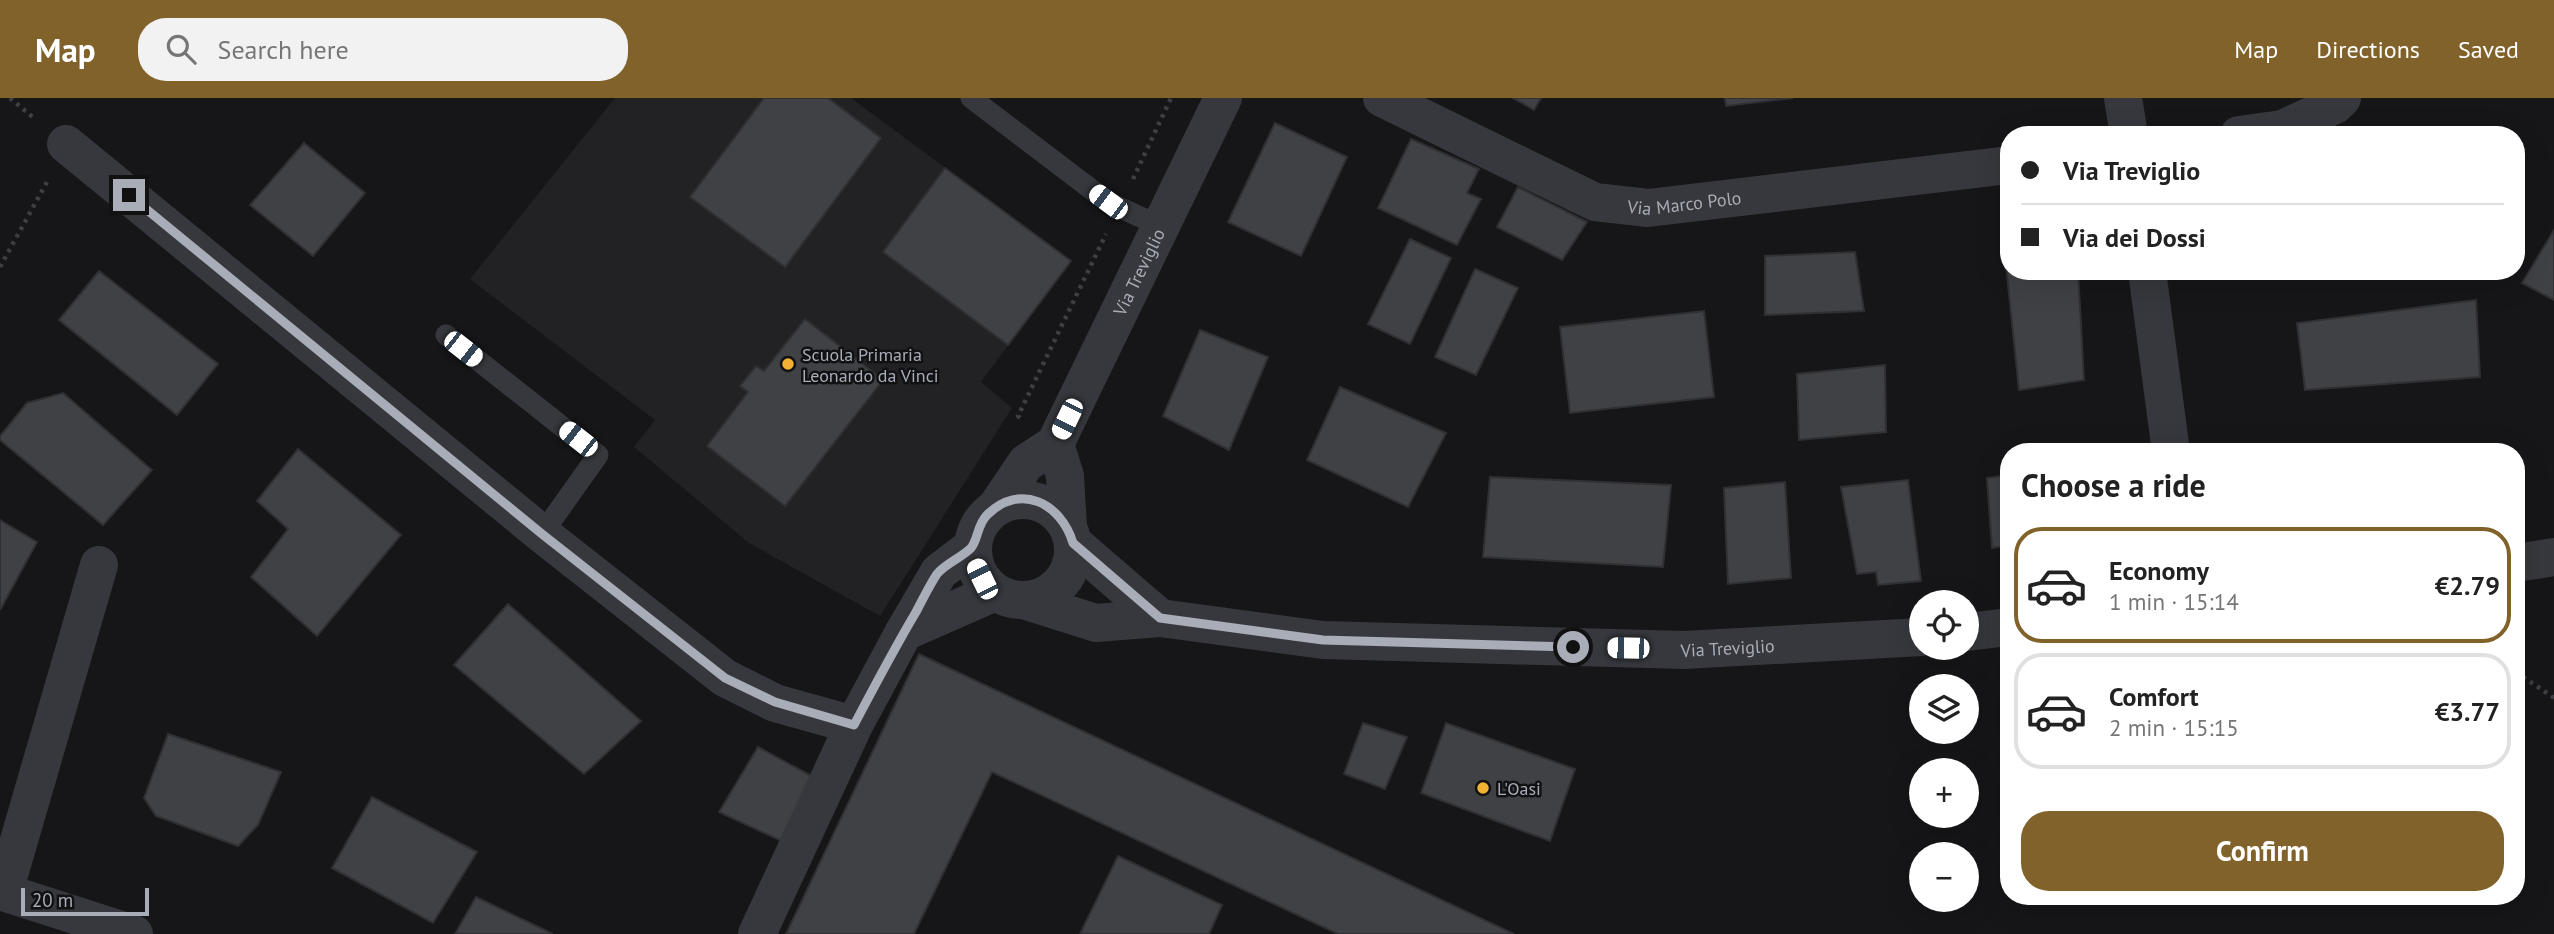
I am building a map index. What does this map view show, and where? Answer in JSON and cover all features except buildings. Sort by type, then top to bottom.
[{"type":"street","name":"Via Treviglio","points":[[998,506],[1026,463],[1055,443],[1223,98]]},
{"type":"street","name":"Via Marco Polo","points":[[1382,98],[1595,202],[1648,208],[2000,166]]},
{"type":"street","points":[[2123,98],[2128,126]]},
{"type":"street","points":[[2290,126],[2335,105],[2342,98]]},
{"type":"street","points":[[66,144],[542,534],[725,678],[775,702],[854,725]]},
{"type":"street","points":[[2148,280],[2170,443]]},
{"type":"street","points":[[904,632],[1009,596],[1040,597],[1055,589],[1066,576],[1072,561],[1070,535],[1065,476],[1055,443]]},
{"type":"street","points":[[1009,596],[982,579],[975,564],[973,546],[976,531],[985,517],[998,506],[1013,500],[1030,500],[1046,505],[1059,514],[1070,535],[1160,618]]},
{"type":"street","points":[[757,934],[854,725],[904,632],[939,572],[973,546]]},
{"type":"street","points":[[2525,562],[2554,557]]},
{"type":"street","points":[[99,565],[2,892],[134,934]]},
{"type":"street","name":"Via Treviglio","points":[[1009,596],[1096,623],[1160,618],[1323,640],[1684,650],[1909,638]]},
{"type":"street","points":[[1979,631],[2000,628]]},
{"type":"lane","points":[[971,98],[1108,202],[1162,227]]},
{"type":"lane","points":[[446,335],[598,455],[542,534]]},
{"type":"path","points":[[0,267],[66,144]]},
{"type":"path","points":[[2525,678],[2554,698]]},
{"type":"shaded area","name":"Scuola Primaria Leonardo da Vinci","points":[[615,98],[851,98],[1071,261],[981,382],[1012,408],[880,616],[749,543],[634,447],[655,420],[470,279]]},
{"type":"place","name":"Scuola Primaria Leonardo da Vinci","points":[[788,364]]},
{"type":"place","name":"L'Oasi","points":[[1483,788]]},
{"type":"route","points":[[129,195],[542,534],[725,678],[775,702],[854,725],[939,572],[973,546],[976,531],[985,517],[998,506],[1013,500],[1030,500],[1046,505],[1059,514],[1068,527],[1073,543],[1160,618],[1323,640],[1573,647]]}]
